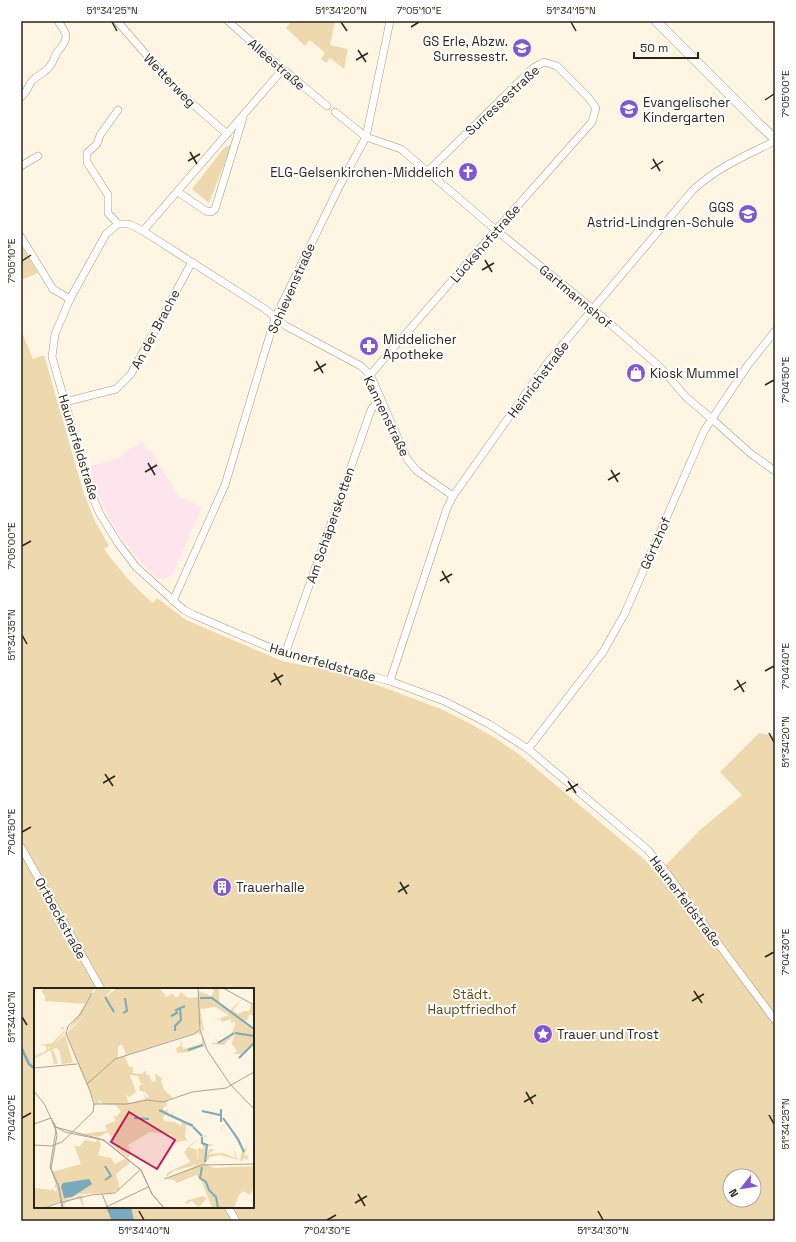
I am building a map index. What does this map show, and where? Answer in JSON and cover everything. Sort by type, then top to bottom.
[{"type":"street","points":[[21,97],[24,95],[32,80],[50,67],[58,50],[63,46],[66,38],[66,32],[58,21]]},
{"type":"street","name":"Wetterweg","points":[[116,21],[178,91],[227,134]]},
{"type":"street","name":"Alleestraße","points":[[228,21],[282,69],[327,106]]},
{"type":"street","name":"Schievenstraße","points":[[173,601],[225,485],[275,318],[340,185],[366,137],[390,21]]},
{"type":"street","points":[[656,21],[775,140]]},
{"type":"street","name":"Surressestraße","points":[[427,172],[533,68],[544,62],[557,66],[588,97],[596,108]]},
{"type":"street","points":[[144,231],[282,69]]},
{"type":"street","name":"Lückshofstraße","points":[[370,375],[592,122],[596,108]]},
{"type":"street","points":[[118,110],[100,135],[97,144],[87,153],[87,162],[108,195],[108,213],[118,224],[129,224],[144,231],[265,309],[275,318]]},
{"type":"street","points":[[335,112],[366,137]]},
{"type":"street","points":[[178,192],[206,211],[211,212],[215,209],[244,114]]},
{"type":"street","name":"Gartmannshof","points":[[366,137],[401,150],[593,309],[660,367],[686,397],[750,453],[775,471]]},
{"type":"street","name":"Heinrichstraße","points":[[390,681],[447,508],[548,362],[697,186],[725,165],[775,140]]},
{"type":"street","points":[[21,166],[38,156]]},
{"type":"street","name":"Haunerfeldstraße","points":[[118,224],[106,234],[70,299],[55,334],[52,357],[91,493],[100,514],[118,544],[136,567],[173,601],[184,610],[194,615],[285,654],[390,681],[444,701],[489,724],[528,749],[648,850],[666,872],[775,1020]]},
{"type":"street","points":[[21,237],[53,289],[70,299]]},
{"type":"street","name":"An der Brache","points":[[65,402],[116,389],[131,374],[192,262]]},
{"type":"street","name":"Kannenstraße","points":[[275,318],[286,326],[361,366],[370,375],[407,459],[417,472],[454,496]]},
{"type":"street","name":"Görtzhof","points":[[528,749],[603,652],[625,613],[704,431],[748,365],[775,331]]},
{"type":"street","name":"Am Schäperskotten","points":[[285,654],[371,410],[380,398]]},
{"type":"street","name":"Ortbeckstraße","points":[[21,847],[100,988]]},
{"type":"street","points":[[229,1208],[236,1221]]},
{"type":"shaded area","points":[[142,442],[148,451],[151,450],[179,497],[202,507],[173,573],[169,577],[163,579],[157,578],[145,567],[117,531],[104,508],[89,467],[125,456],[123,453]]},
{"type":"green space","points":[[289,21],[335,21],[330,45],[348,49],[344,69],[330,58],[326,63],[321,59],[325,53],[310,40],[305,46],[286,28],[290,23]]},
{"type":"green space","points":[[232,144],[209,203],[192,189],[224,148]]},
{"type":"green space","points":[[21,245],[38,273],[21,280]]},
{"type":"green space","name":"Städt. Hauptfriedhof","points":[[21,330],[33,359],[44,355],[84,494],[95,521],[109,546],[104,549],[127,578],[153,603],[157,598],[186,620],[282,661],[342,673],[441,709],[469,723],[520,755],[645,860],[657,874],[700,830],[742,795],[720,772],[759,733],[775,736],[775,1221],[238,1221],[231,1208],[254,1208],[254,988],[103,988],[21,842]]},
{"type":"green space","points":[[21,852],[97,988],[34,988],[34,1208],[225,1208],[232,1221],[21,1221]]},
{"type":"water","points":[[106,1208],[131,1208],[134,1221],[112,1221]]},
{"type":"waterway","points":[[21,1047],[29,1064],[34,1068]]},
{"type":"place","name":"GS Erle, Abzw. Surressestr.","points":[[522,48]]},
{"type":"place","name":"Evangelischer Kindergarten","points":[[629,109]]},
{"type":"place","name":"ELG-Gelsenkirchen-Middelich","points":[[468,172]]},
{"type":"place","name":"GGS Astrid-Lindgren-Schule","points":[[748,214]]},
{"type":"place","name":"Middelicher Apotheke","points":[[369,346]]},
{"type":"place","name":"Kiosk Mummel","points":[[636,373]]},
{"type":"place","name":"Trauerhalle","points":[[222,887]]},
{"type":"place","name":"Trauer und Trost","points":[[543,1034]]}]
